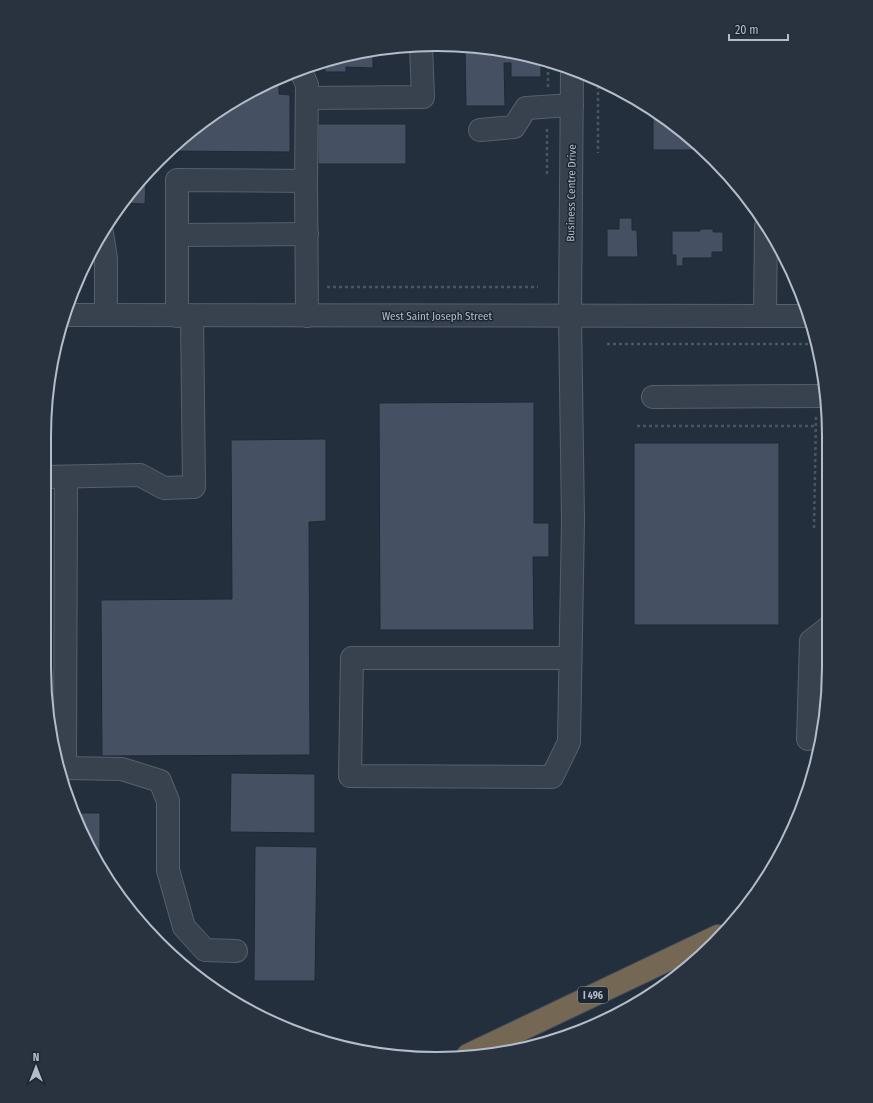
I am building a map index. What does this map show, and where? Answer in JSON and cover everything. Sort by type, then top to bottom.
[{"type":"highway","name":"I 496","points":[[496,1046],[706,942]]},
{"type":"street","points":[[307,98],[423,97],[421,52]]},
{"type":"street","points":[[303,75],[307,85],[307,316]]},
{"type":"street","name":"Business Centre Drive","points":[[570,658],[352,658],[350,776],[552,777],[569,742],[573,520],[570,316],[572,76]]},
{"type":"street","points":[[480,130],[514,127],[526,108],[572,105]]},
{"type":"street","points":[[51,477],[140,475],[164,488],[194,487],[185,316],[177,235],[177,180],[306,180]]},
{"type":"street","points":[[177,235],[307,234]]},
{"type":"street","points":[[765,315],[766,237]]},
{"type":"street","points":[[104,243],[106,260],[106,315]]},
{"type":"street","name":"West Saint Joseph Street","points":[[70,315],[803,316]]},
{"type":"street","points":[[652,396],[820,396]]},
{"type":"street","points":[[61,755],[66,477]]},
{"type":"street","points":[[808,739],[811,641],[822,632]]},
{"type":"street","points":[[65,768],[122,769],[160,781],[168,801],[168,870],[184,927],[204,950],[236,951]]},
{"type":"path","points":[[598,87],[598,154]]},
{"type":"path","points":[[307,287],[538,287]]},
{"type":"path","points":[[608,344],[811,344]]},
{"type":"path","points":[[814,528],[816,426],[820,404]]},
{"type":"path","points":[[637,426],[816,426]]},
{"type":"building","points":[[465,52],[512,58],[541,65],[541,77],[511,77],[511,63],[504,63],[505,106],[466,106]]},
{"type":"building","points":[[373,56],[373,68],[346,67],[346,72],[325,72],[325,68]]},
{"type":"building","points":[[279,85],[279,94],[290,95],[290,152],[178,151],[222,116]]},
{"type":"building","points":[[653,118],[694,150],[653,150]]},
{"type":"building","points":[[318,124],[406,124],[406,164],[318,164]]},
{"type":"building","points":[[146,183],[145,204],[130,203]]},
{"type":"building","points":[[619,218],[632,218],[632,230],[637,230],[638,257],[607,257],[607,229],[619,229]]},
{"type":"building","points":[[700,229],[713,229],[713,232],[723,232],[723,252],[712,252],[712,258],[683,258],[683,266],[676,266],[676,255],[672,255],[672,231],[700,231]]},
{"type":"building","points":[[534,402],[534,523],[549,523],[549,557],[533,557],[534,630],[380,630],[379,403]]},
{"type":"building","points":[[326,439],[326,521],[309,522],[310,755],[102,756],[101,600],[232,599],[231,440]]},
{"type":"building","points":[[634,443],[779,443],[779,625],[634,625]]},
{"type":"building","points":[[231,773],[315,774],[315,833],[230,832]]},
{"type":"building","points":[[80,813],[100,813],[100,854]]},
{"type":"building","points":[[255,846],[317,847],[315,981],[254,981]]}]
